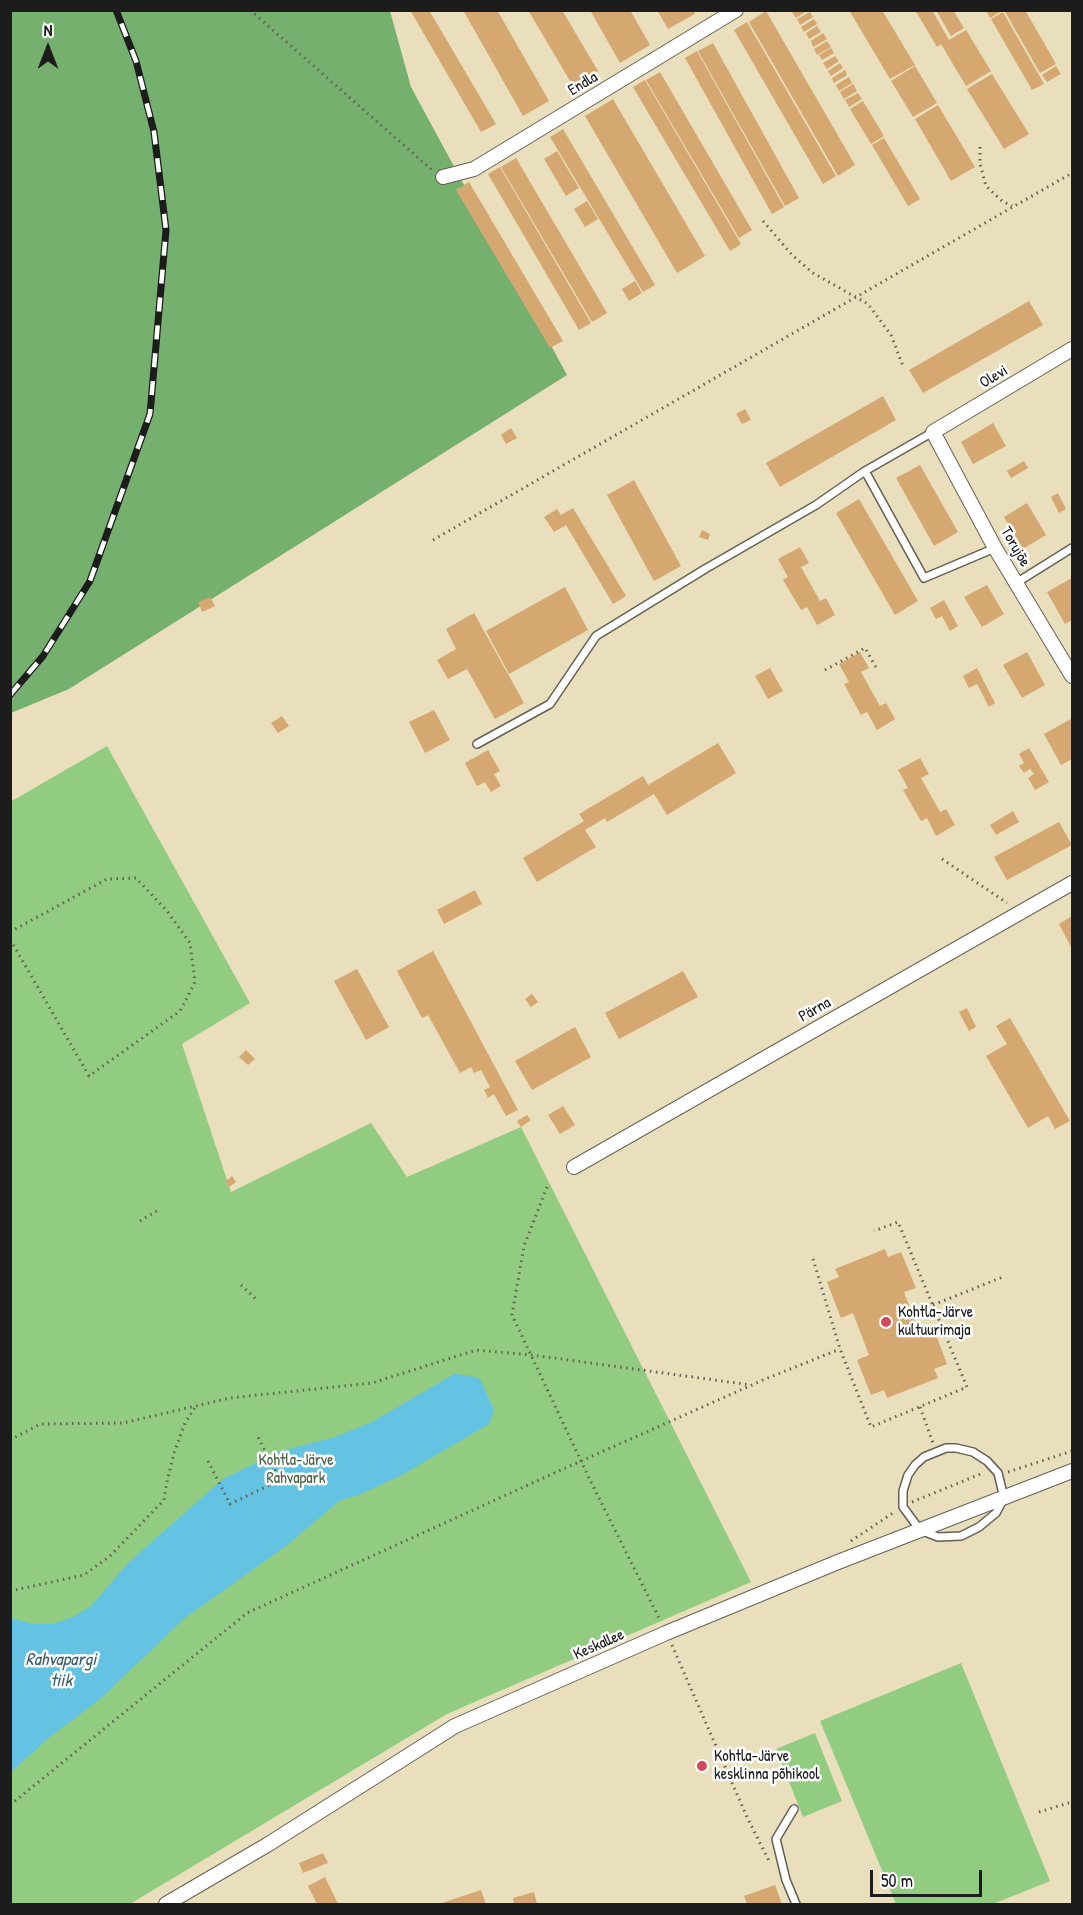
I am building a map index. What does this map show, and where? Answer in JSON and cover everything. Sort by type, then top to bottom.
[{"type":"street","name":"Endla","points":[[444,177],[474,169],[736,10]]},
{"type":"street","name":"Olevi","points":[[933,432],[1072,350]]},
{"type":"street","name":"Torujõe","points":[[933,432],[995,548],[1072,676]]},
{"type":"street","name":"Pärna","points":[[574,1167],[1072,882]]},
{"type":"street","name":"Keskallee","points":[[166,1905],[267,1845],[455,1726],[666,1633],[838,1562],[1072,1470]]},
{"type":"lane","points":[[477,744],[550,704],[596,636],[705,569],[816,506],[865,471],[933,432]]},
{"type":"lane","points":[[865,471],[924,578],[995,548]]},
{"type":"lane","points":[[1016,583],[1072,548]]},
{"type":"lane","points":[[956,1448],[973,1452],[987,1461],[998,1473],[1004,1498],[996,1513],[979,1527],[961,1536],[938,1537],[920,1530],[903,1507],[903,1491],[908,1475],[920,1461],[936,1451],[956,1448]]},
{"type":"lane","points":[[794,1809],[776,1839],[786,1880],[796,1905]]},
{"type":"path","points":[[250,10],[425,165],[444,177]]},
{"type":"path","points":[[980,147],[986,186],[1002,201],[1013,207]]},
{"type":"path","points":[[433,540],[1072,173]]},
{"type":"path","points":[[763,221],[792,255],[813,273],[868,304],[891,335],[903,366]]},
{"type":"path","points":[[825,669],[865,648],[877,669]]},
{"type":"path","points":[[942,859],[1009,904]]},
{"type":"path","points":[[10,932],[106,879],[136,878],[167,911],[190,943],[195,982],[180,1011],[89,1076],[10,939]]},
{"type":"path","points":[[547,1187],[524,1246],[513,1315],[581,1461],[666,1633],[747,1817],[770,1862]]},
{"type":"path","points":[[140,1221],[160,1209]]},
{"type":"path","points":[[813,1259],[840,1349],[871,1427],[967,1387],[898,1222],[874,1232]]},
{"type":"path","points":[[933,1305],[1005,1276]]},
{"type":"path","points":[[241,1286],[257,1300]]},
{"type":"path","points":[[10,1804],[247,1613],[581,1461],[752,1385],[840,1349]]},
{"type":"path","points":[[10,1440],[40,1424],[123,1423],[230,1398],[372,1383],[476,1350],[532,1355],[752,1385]]},
{"type":"path","points":[[10,1592],[84,1575],[110,1556],[164,1500],[174,1453],[185,1423],[196,1406]]},
{"type":"path","points":[[919,1407],[936,1451]]},
{"type":"path","points":[[208,1461],[230,1504],[280,1480],[257,1435]]},
{"type":"path","points":[[846,1544],[903,1507],[981,1474],[1007,1472],[1072,1451]]},
{"type":"path","points":[[1039,1812],[1072,1802]]},
{"type":"green space","points":[[11,11],[390,11],[411,87],[567,375],[69,689],[11,713]]},
{"type":"green space","name":"Kohtla-Järve Rahvapark","points":[[107,746],[250,1003],[182,1044],[231,1192],[371,1123],[407,1177],[521,1127],[751,1582],[447,1714],[130,1904],[11,1904],[10,802]]},
{"type":"green space","points":[[961,1663],[1050,1881],[993,1904],[896,1904],[820,1721]]},
{"type":"green space","points":[[815,1733],[842,1801],[803,1817],[776,1749]]},
{"type":"water","name":"Rahvapargi tiik","points":[[454,1374],[480,1379],[494,1410],[489,1424],[402,1475],[361,1494],[339,1501],[286,1546],[185,1618],[99,1700],[50,1737],[11,1772],[11,1618],[33,1624],[53,1624],[73,1617],[91,1606],[129,1562],[223,1479],[278,1452],[335,1437],[372,1422]]},
{"type":"building","points":[[410,10],[429,10],[496,124],[481,132]]},
{"type":"building","points":[[463,10],[497,10],[549,101],[523,116]]},
{"type":"building","points":[[528,10],[562,10],[598,71],[573,86]]},
{"type":"building","points":[[590,10],[630,10],[650,45],[620,63]]},
{"type":"building","points":[[657,10],[694,10],[695,14],[668,29]]},
{"type":"building","points":[[808,10],[796,18],[792,12]]},
{"type":"building","points":[[849,10],[882,10],[915,65],[890,79]]},
{"type":"building","points":[[915,10],[932,10],[949,40],[966,30],[991,71],[966,86],[941,44],[937,47]]},
{"type":"building","points":[[936,10],[953,10],[964,28],[951,36]]},
{"type":"building","points":[[986,10],[1003,10],[990,18]]},
{"type":"building","points":[[1004,10],[1025,10],[1056,64],[1040,73]]},
{"type":"building","points":[[766,11],[855,165],[838,176],[749,22]]},
{"type":"building","points":[[810,12],[813,17],[800,25],[797,19]]},
{"type":"building","points":[[1003,12],[1044,84],[1032,90],[991,19]]},
{"type":"building","points":[[814,19],[817,24],[804,32],[801,27]]},
{"type":"building","points":[[747,22],[836,176],[823,184],[734,30]]},
{"type":"building","points":[[817,26],[821,32],[809,39],[806,33]]},
{"type":"building","points":[[823,33],[827,39],[813,47],[811,41]]},
{"type":"building","points":[[827,41],[831,47],[817,55],[814,49]]},
{"type":"building","points":[[713,43],[799,198],[785,206],[698,51]]},
{"type":"building","points":[[831,48],[834,53],[822,60],[819,55]]},
{"type":"building","points":[[697,51],[784,207],[772,214],[685,58]]},
{"type":"building","points":[[835,56],[839,61],[827,69],[823,63]]},
{"type":"building","points":[[840,63],[843,68],[831,76],[828,71]]},
{"type":"building","points":[[915,66],[937,103],[913,117],[891,81]]},
{"type":"building","points":[[1056,66],[1061,74],[1047,82],[1042,75]]},
{"type":"building","points":[[845,70],[847,75],[834,83],[832,78]]},
{"type":"building","points":[[660,72],[752,230],[739,238],[646,80]]},
{"type":"building","points":[[992,74],[1029,134],[1004,149],[967,89]]},
{"type":"building","points":[[849,77],[852,83],[839,91],[836,85]]},
{"type":"building","points":[[645,80],[741,244],[730,251],[633,87]]},
{"type":"building","points":[[853,84],[857,91],[844,99],[840,92]]},
{"type":"building","points":[[858,93],[862,99],[849,107],[845,100]]},
{"type":"building","points":[[613,99],[705,256],[677,273],[585,116]]},
{"type":"building","points":[[863,101],[884,136],[871,144],[850,109]]},
{"type":"building","points":[[938,105],[975,167],[951,181],[915,119]]},
{"type":"building","points":[[563,129],[655,285],[643,292],[550,137]]},
{"type":"building","points":[[884,138],[920,199],[908,206],[872,145]]},
{"type":"building","points":[[557,151],[579,188],[566,196],[544,159]]},
{"type":"building","points":[[516,158],[607,313],[592,322],[501,167]]},
{"type":"building","points":[[500,167],[591,323],[579,330],[488,174]]},
{"type":"building","points":[[469,182],[563,341],[550,348],[456,190]]},
{"type":"building","points":[[587,201],[598,219],[585,227],[574,209]]},
{"type":"building","points":[[635,281],[642,293],[629,301],[622,289]]},
{"type":"building","points":[[1029,301],[1043,325],[923,393],[909,370]]},
{"type":"building","points":[[883,396],[896,420],[780,487],[766,463]]},
{"type":"building","points":[[745,409],[751,420],[742,424],[736,414]]},
{"type":"building","points":[[993,423],[1006,446],[973,464],[961,442]]},
{"type":"building","points":[[511,428],[517,438],[506,444],[501,435]]},
{"type":"building","points":[[1024,461],[1028,468],[1011,478],[1007,471]]},
{"type":"building","points":[[920,465],[958,532],[934,546],[896,478]]},
{"type":"building","points":[[634,480],[681,566],[654,581],[607,495]]},
{"type":"building","points":[[1058,493],[1066,509],[1059,513],[1051,497]]},
{"type":"building","points":[[859,499],[918,601],[895,615],[836,513]]},
{"type":"building","points":[[1027,503],[1046,535],[1023,549],[1004,517]]},
{"type":"building","points":[[573,508],[626,596],[613,604],[566,525],[554,532],[544,517],[557,509],[561,515]]},
{"type":"building","points":[[702,530],[710,534],[708,540],[699,537]]},
{"type":"building","points":[[800,547],[809,563],[801,567],[820,601],[826,598],[835,615],[817,625],[807,607],[801,610],[783,580],[788,577],[778,559]]},
{"type":"building","points":[[1072,578],[1072,620],[1065,624],[1047,592]]},
{"type":"building","points":[[987,585],[1004,614],[982,627],[964,597]]},
{"type":"building","points":[[565,587],[588,630],[509,674],[486,631]]},
{"type":"building","points":[[210,597],[215,606],[202,612],[198,602]]},
{"type":"building","points":[[944,600],[958,626],[950,631],[942,616],[936,619],[930,608]]},
{"type":"building","points":[[474,613],[524,703],[495,719],[467,669],[448,679],[437,660],[456,649],[446,629]]},
{"type":"building","points":[[860,652],[869,668],[861,672],[880,706],[886,703],[895,719],[877,730],[867,712],[861,715],[844,684],[849,682],[839,664]]},
{"type":"building","points":[[1027,652],[1045,685],[1022,698],[1003,665]]},
{"type":"building","points":[[770,668],[783,691],[768,699],[755,676]]},
{"type":"building","points":[[977,668],[995,703],[989,707],[977,684],[969,688],[963,676]]},
{"type":"building","points":[[434,710],[450,740],[425,753],[409,722]]},
{"type":"building","points":[[282,716],[289,726],[278,733],[271,723]]},
{"type":"building","points":[[1071,719],[1072,759],[1061,765],[1044,734]]},
{"type":"building","points":[[718,743],[736,773],[667,815],[654,794],[607,822],[605,818],[585,830],[596,847],[537,882],[523,858],[584,821],[579,814],[643,776],[648,785]]},
{"type":"building","points":[[1029,748],[1049,782],[1035,790],[1028,778],[1034,774],[1030,769],[1024,773],[1019,766],[1024,763],[1019,754]]},
{"type":"building","points":[[488,750],[500,771],[494,774],[501,786],[491,792],[485,782],[477,786],[465,763]]},
{"type":"building","points":[[920,758],[929,774],[921,778],[940,812],[946,809],[955,825],[936,836],[927,818],[921,821],[903,790],[908,788],[898,770]]},
{"type":"building","points":[[1013,811],[1019,822],[996,835],[990,825]]},
{"type":"building","points":[[1059,822],[1072,845],[1007,880],[994,857]]},
{"type":"building","points":[[475,890],[482,904],[444,924],[437,910]]},
{"type":"building","points":[[1072,916],[1072,949],[1059,924]]},
{"type":"building","points":[[433,951],[518,1110],[506,1116],[494,1094],[488,1098],[484,1090],[490,1087],[481,1070],[474,1073],[471,1067],[460,1073],[428,1015],[422,1018],[397,971]]},
{"type":"building","points":[[357,969],[389,1027],[366,1040],[334,981]]},
{"type":"building","points":[[683,971],[698,997],[619,1039],[605,1013]]},
{"type":"building","points":[[532,994],[538,1002],[531,1007],[525,999]]},
{"type":"building","points":[[967,1008],[976,1027],[969,1031],[959,1012]]},
{"type":"building","points":[[1010,1018],[1070,1121],[1055,1129],[1048,1116],[1028,1128],[986,1056],[1007,1044],[996,1026]]},
{"type":"building","points":[[575,1027],[591,1057],[532,1090],[515,1061]]},
{"type":"building","points":[[246,1050],[255,1059],[248,1065],[239,1057]]},
{"type":"building","points":[[563,1106],[575,1125],[560,1134],[548,1115]]},
{"type":"building","points":[[527,1115],[531,1120],[521,1127],[517,1121]]},
{"type":"building","points":[[232,1176],[236,1182],[229,1187],[225,1182]]},
{"type":"building","name":"Kohtla-Järve kultuurimaja","points":[[885,1249],[888,1257],[901,1252],[916,1288],[904,1292],[919,1332],[933,1327],[947,1364],[934,1369],[938,1378],[887,1398],[884,1390],[871,1395],[857,1360],[869,1355],[853,1313],[841,1318],[827,1282],[839,1277],[835,1269]]},
{"type":"building","points":[[323,1853],[328,1863],[303,1873],[299,1863]]},
{"type":"building","points":[[325,1877],[338,1904],[317,1904],[308,1886]]},
{"type":"building","points":[[775,1885],[782,1904],[747,1904],[744,1896]]},
{"type":"building","points":[[481,1890],[486,1904],[439,1904]]},
{"type":"building","points":[[534,1892],[537,1904],[514,1904],[513,1898]]},
{"type":"railway","points":[[10,695],[43,656],[90,581],[150,414],[166,230],[154,132],[136,61],[116,10]]},
{"type":"place","name":"Kohtla-Järve kultuurimaja","points":[[886,1322]]},
{"type":"place","name":"Kohtla-Järve kesklinna põhikool","points":[[702,1766]]}]
